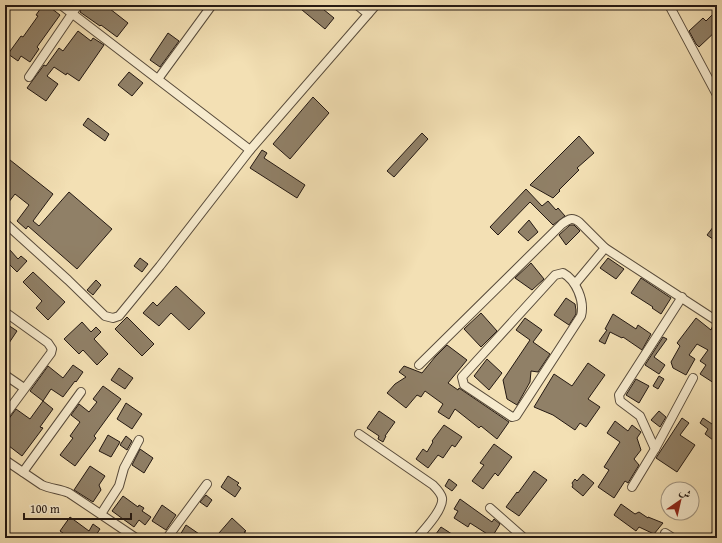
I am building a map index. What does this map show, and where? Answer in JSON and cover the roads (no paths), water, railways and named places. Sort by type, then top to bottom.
[{"type":"street","points":[[61,5],[250,150]]},
{"type":"street","points":[[29,78],[78,5]]},
{"type":"street","points":[[158,78],[212,5]]},
{"type":"street","points":[[357,5],[368,14]]},
{"type":"street","points":[[5,223],[105,316],[113,318],[120,316],[250,150],[376,5]]},
{"type":"street","points":[[669,5],[717,96]]},
{"type":"street","points":[[419,365],[568,220],[575,219],[605,248],[717,321]]},
{"type":"street","points":[[575,284],[605,248]]},
{"type":"street","points":[[563,273],[570,277],[575,284],[582,304],[582,316],[516,416],[512,417],[464,385],[462,377],[465,372],[555,275],[563,273]]},
{"type":"street","points":[[656,449],[640,416],[620,401],[619,395],[682,297]]},
{"type":"street","points":[[5,312],[48,343],[52,349],[51,353],[5,415]]},
{"type":"street","points":[[5,375],[24,388]]},
{"type":"street","points":[[632,486],[656,449],[693,378]]},
{"type":"street","points":[[22,472],[81,392]]},
{"type":"street","points":[[359,434],[433,485],[439,492],[442,499],[439,510],[417,538]]},
{"type":"street","points":[[101,514],[119,486],[123,477],[124,468],[139,440]]},
{"type":"street","points":[[5,460],[48,488],[70,493],[136,538]]},
{"type":"street","points":[[167,538],[207,484]]},
{"type":"street","points":[[490,508],[524,538]]},
{"type":"street","points":[[665,533],[673,538]]},
{"type":"street","points":[[713,538],[717,533]]}]
